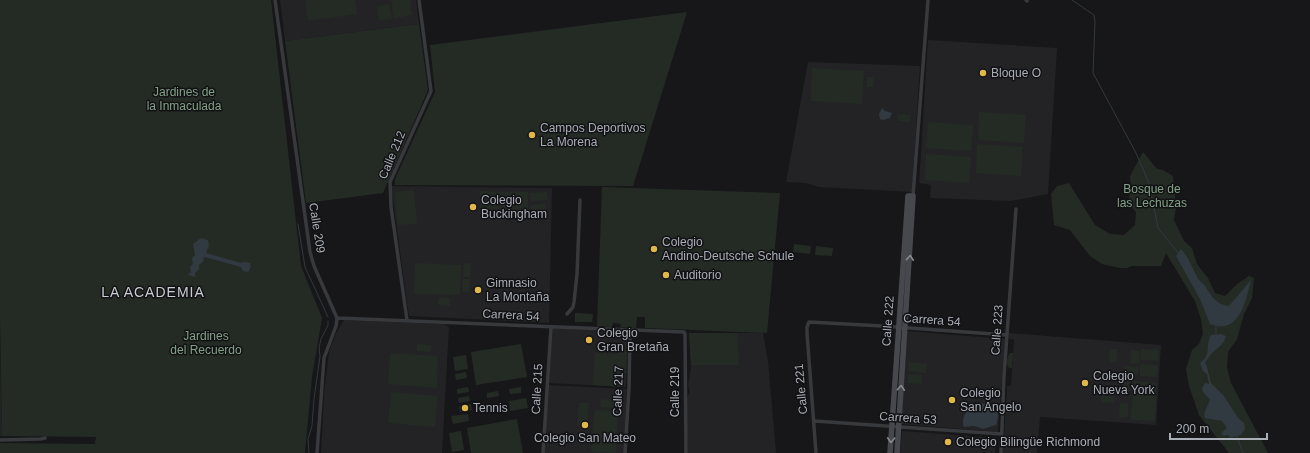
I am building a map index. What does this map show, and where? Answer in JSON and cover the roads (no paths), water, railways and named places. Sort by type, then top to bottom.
[{"type":"street","name":"Calle 209","points":[[275,0],[310,252],[314,266],[337,318]]},
{"type":"street","name":"Calle 212","points":[[407,320],[389,187],[431,91],[419,0]]},
{"type":"street","name":"Calle 222","points":[[890,453],[898,328],[928,0]]},
{"type":"street","name":"Calle 222","points":[[897,453],[911,196]]},
{"type":"street","points":[[567,314],[573,307],[574,302],[577,274],[580,200]]},
{"type":"street","name":"Calle 223","points":[[1001,453],[1007,335],[1016,209]]},
{"type":"street","name":"Carrera 54","points":[[337,318],[684,332]]},
{"type":"street","points":[[317,453],[324,358],[336,326],[337,318]]},
{"type":"street","name":"Carrera 54","points":[[808,324],[812,322],[1007,335]]},
{"type":"street","name":"Calle 221","points":[[808,324],[807,333],[816,453]]},
{"type":"street","name":"Calle 215","points":[[543,453],[551,327]]},
{"type":"street","name":"Calle 217","points":[[626,453],[630,331]]},
{"type":"street","name":"Calle 219","points":[[684,332],[686,453]]},
{"type":"street","name":"Carrera 53","points":[[814,421],[1002,434]]},
{"type":"street","points":[[0,440],[45,438]]},
{"type":"waterway","points":[[1072,0],[1094,15],[1093,73],[1136,153],[1149,183],[1158,228],[1179,254]]},
{"type":"waterway","points":[[298,224],[305,267],[328,317]]},
{"type":"waterway","points":[[309,453],[308,439],[312,426],[320,356],[319,348],[321,339],[328,325],[328,321]]},
{"type":"waterway","points":[[1216,325],[1216,334]]},
{"type":"waterway","points":[[1237,436],[1243,453]]},
{"type":"place","name":"Bloque O","points":[[983,73]]},
{"type":"place","name":"Campos Deportivos La Morena","points":[[532,135]]},
{"type":"place","name":"Colegio Buckingham","points":[[473,207]]},
{"type":"place","name":"Colegio Andino-Deutsche Schule","points":[[654,249]]},
{"type":"place","name":"Auditorio","points":[[666,275]]},
{"type":"place","name":"Gimnasio La Montaña","points":[[478,290]]},
{"type":"place","name":"Colegio Gran Bretaña","points":[[589,340]]},
{"type":"place","name":"Colegio Nueva York","points":[[1085,383]]},
{"type":"place","name":"Colegio San Angelo","points":[[952,400]]},
{"type":"place","name":"Tennis","points":[[465,408]]},
{"type":"place","name":"Colegio San Mateo","points":[[585,425]]},
{"type":"place","name":"Colegio Bilingüe Richmond","points":[[948,442]]},
{"type":"district","name":"LA ACADEMIA","points":[[153,292]]},
{"type":"park label","name":"Jardines de la Inmaculada","points":[[184,99]]},
{"type":"park label","name":"Bosque de las Lechuzas","points":[[1152,196]]},
{"type":"park label","name":"Jardines del Recuerdo","points":[[206,343]]}]
